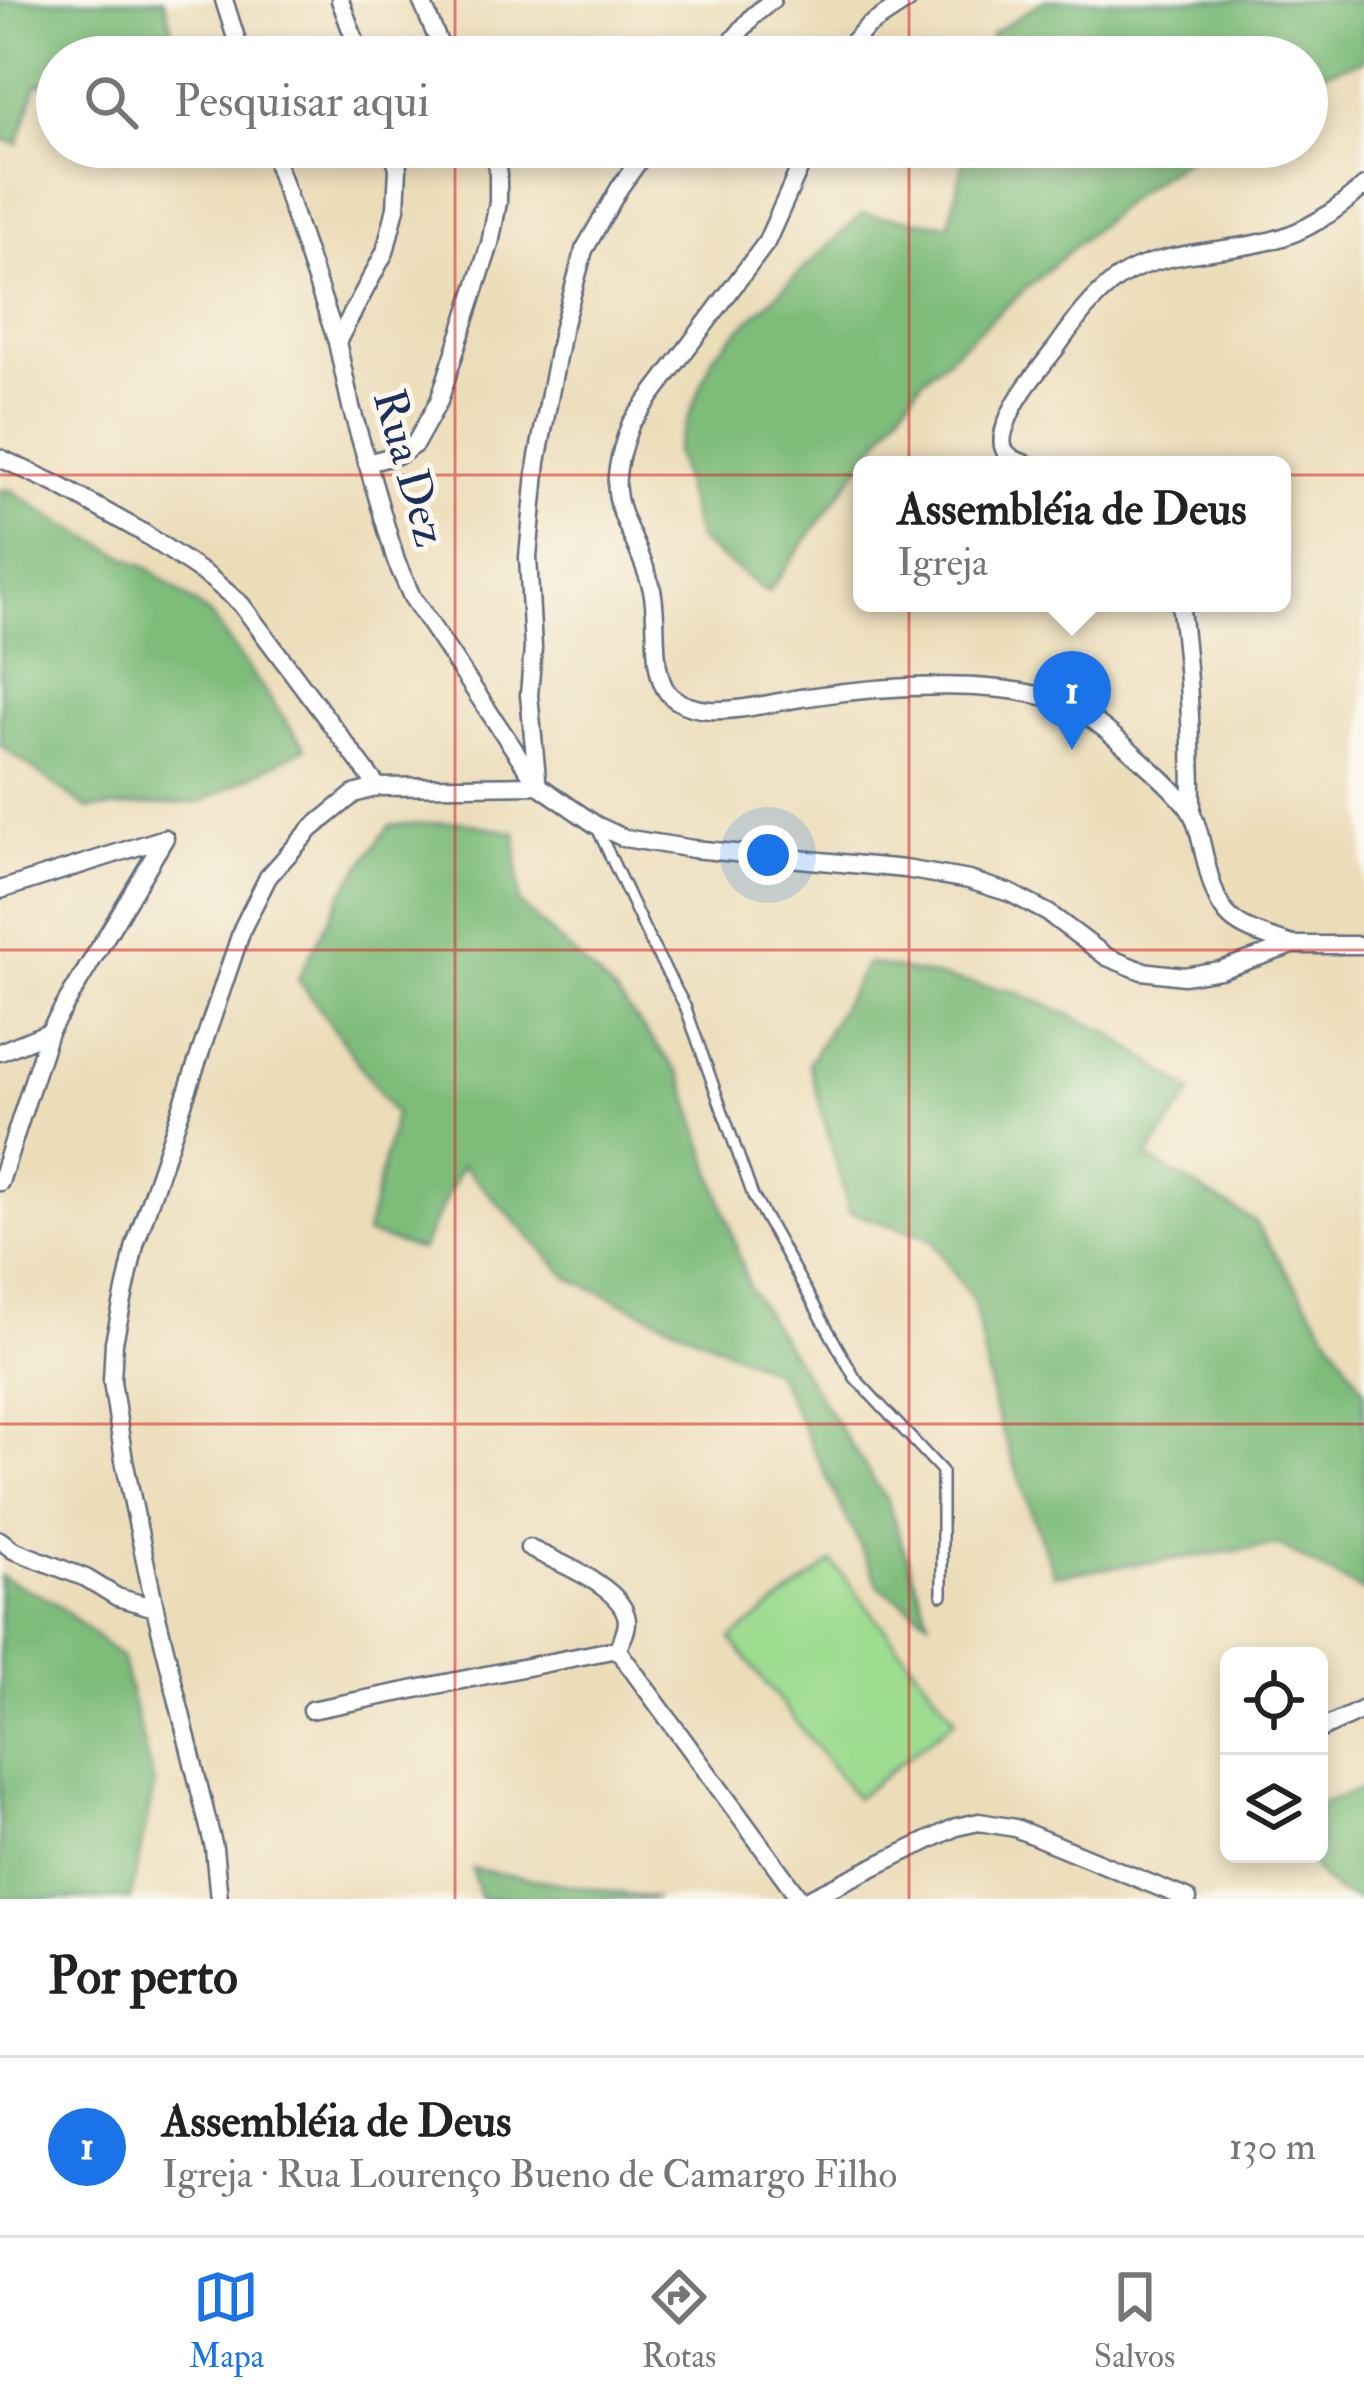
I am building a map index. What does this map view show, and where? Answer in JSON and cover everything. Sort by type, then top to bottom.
[{"type":"street","points":[[224,0],[235,36]]},
{"type":"street","points":[[340,0],[353,36]]},
{"type":"street","points":[[421,0],[436,36]]},
{"type":"street","points":[[736,36],[772,0]]},
{"type":"street","points":[[859,36],[908,0]]},
{"type":"street","points":[[278,168],[337,342]]},
{"type":"street","name":"Rua Dez","points":[[398,168],[397,208],[385,252],[337,342],[367,463],[396,561],[412,597],[538,785]]},
{"type":"street","points":[[367,463],[400,454],[415,444],[439,401],[490,244],[498,202],[497,168]]},
{"type":"street","points":[[538,785],[529,695],[533,648],[528,557],[537,462],[562,331],[584,250],[634,168]]},
{"type":"street","points":[[800,168],[766,243],[631,423],[619,454],[614,481],[619,510],[654,593],[660,673],[668,693],[684,705],[711,710],[942,685],[1032,694],[1076,709],[1090,719],[1179,796],[1192,814]]},
{"type":"street","points":[[1008,456],[1003,430],[1014,405],[1088,304],[1120,277],[1150,264],[1300,231],[1335,212],[1364,185]]},
{"type":"street","points":[[0,458],[142,532],[241,604],[378,787]]},
{"type":"street","points":[[1181,612],[1192,746],[1192,814],[1214,896],[1228,917],[1246,930],[1293,945],[1364,945]]},
{"type":"street","points":[[219,1899],[214,1848],[124,1460],[112,1381],[114,1342],[135,1245],[243,927],[268,877],[333,808],[354,794],[378,787],[538,785],[596,825],[624,838],[693,849],[905,868],[1010,892],[1108,956],[1142,971],[1184,976],[1220,970],[1293,945]]},
{"type":"street","points":[[0,890],[165,838],[50,1032],[0,1182]]},
{"type":"street","points":[[0,1052],[50,1032]]},
{"type":"street","points":[[0,1540],[117,1597],[155,1608]]},
{"type":"street","points":[[529,1548],[608,1589],[622,1604],[626,1630],[617,1648]]},
{"type":"street","points":[[311,1710],[617,1648]]},
{"type":"street","points":[[617,1648],[804,1899],[956,1827],[979,1822],[1015,1828],[1188,1899]]},
{"type":"street","points":[[1328,1726],[1364,1708]]},
{"type":"lane","points":[[596,825],[685,1006],[753,1196],[855,1378],[942,1471],[942,1594]]},
{"type":"green space","points":[[0,0],[164,0],[174,36],[36,36],[36,87],[18,144],[0,139]]},
{"type":"green space","points":[[1044,0],[1364,0],[1364,60],[1328,71],[1328,36],[992,34]]},
{"type":"green space","points":[[962,168],[1173,168],[1134,194],[923,379],[867,456],[853,456],[853,476],[768,593],[698,540],[675,451],[714,354],[862,214],[949,225]]},
{"type":"green space","points":[[0,490],[11,490],[54,519],[151,570],[211,616],[305,748],[201,802],[88,809],[0,745]]},
{"type":"green space","points":[[461,822],[516,833],[519,903],[615,993],[682,1077],[749,1288],[887,1501],[929,1620],[880,1587],[776,1372],[569,1278],[462,1165],[421,1250],[366,1234],[395,1114],[298,979],[341,895],[390,825]]},
{"type":"green space","points":[[867,963],[1016,992],[1107,1031],[1192,1092],[1147,1158],[1253,1220],[1364,1389],[1364,1592],[1278,1545],[1054,1575],[994,1408],[974,1302],[930,1238],[849,1212],[809,1063]]},
{"type":"green space","points":[[832,1562],[956,1719],[856,1798],[731,1639]]},
{"type":"green space","points":[[0,1576],[54,1602],[121,1657],[154,1786],[130,1899],[0,1899]]},
{"type":"green space","points":[[1364,1788],[1364,1899],[1329,1885],[1312,1863],[1328,1863],[1328,1801]]},
{"type":"green space","points":[[472,1869],[656,1899],[480,1899]]},
{"type":"place","name":"Assembléia de Deus","points":[[1072,750]]}]
